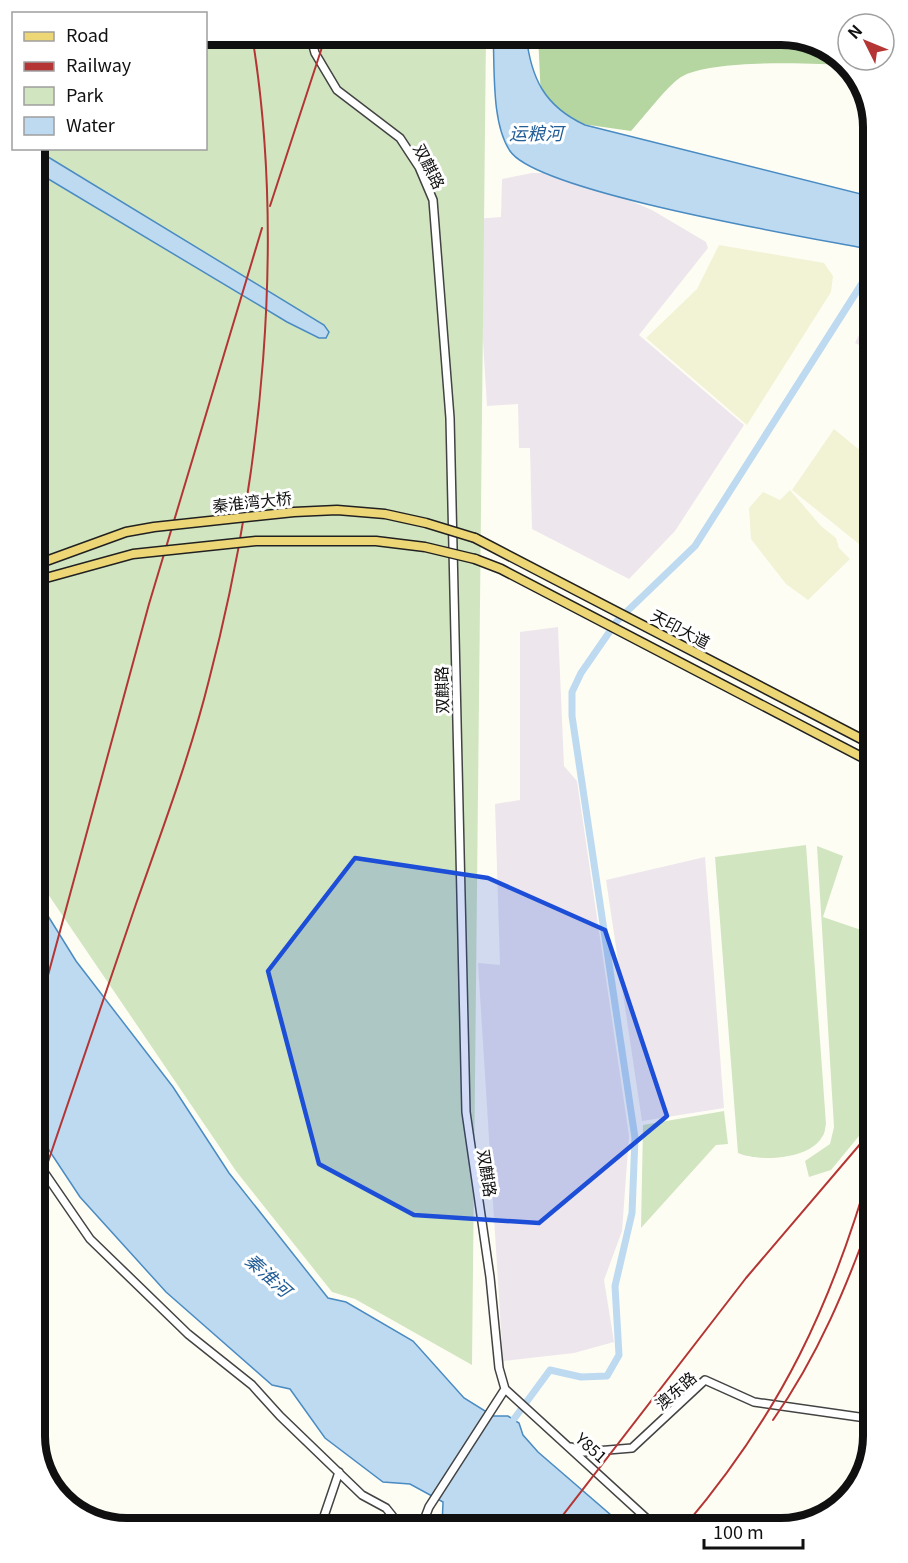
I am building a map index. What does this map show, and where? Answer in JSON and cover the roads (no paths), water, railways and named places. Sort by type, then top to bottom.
[{"type":"main road","name":"秦淮湾大桥","points":[[45,561],[112,536],[154,526],[337,510],[385,514],[426,523],[475,538]]},
{"type":"main road","name":"天印大道","points":[[475,538],[863,741]]},
{"type":"main road","name":"天印大道","points":[[45,578],[133,554],[199,545],[256,541],[376,541],[425,547],[475,559],[501,569],[863,758]]},
{"type":"street","name":"双麒路","points":[[313,45],[315,53],[337,90],[400,138],[418,167],[433,200],[450,418],[466,1112],[490,1277],[499,1368],[505,1389]]},
{"type":"street","points":[[45,1175],[90,1239],[188,1334],[252,1385],[362,1495],[386,1508],[394,1518]]},
{"type":"street","name":"澳东路","points":[[571,1447],[584,1452],[632,1448],[705,1380],[754,1402],[863,1418]]},
{"type":"street","points":[[425,1518],[429,1507],[505,1389]]},
{"type":"street","name":"Y851","points":[[505,1389],[646,1518]]},
{"type":"street","points":[[323,1518],[339,1472]]},
{"type":"water","name":"运粮河","points":[[493,45],[527,45],[532,65],[542,89],[559,109],[585,125],[863,194],[863,248],[621,198],[531,167],[510,151],[504,139],[495,95]]},
{"type":"water","points":[[45,155],[324,325],[329,332],[326,338],[319,338],[287,322],[45,177]]},
{"type":"water","name":"秦淮河","points":[[45,911],[76,961],[173,1087],[229,1173],[328,1298],[346,1302],[413,1341],[464,1398],[493,1416],[508,1416],[519,1423],[523,1435],[538,1452],[614,1518],[442,1518],[443,1502],[410,1484],[383,1482],[325,1438],[290,1389],[272,1385],[166,1292],[80,1197],[45,1144]]},
{"type":"waterway","points":[[514,1419],[550,1370],[581,1377],[607,1376],[619,1355],[615,1286],[632,1213],[635,1138],[572,716],[572,692],[581,673],[617,621],[695,546],[863,282]]},
{"type":"railway","points":[[45,1171],[193,737],[209,680],[243,523],[255,441],[263,359],[267,277],[267,195],[262,114],[253,45]]},
{"type":"railway","points":[[270,206],[323,45]]},
{"type":"railway","points":[[45,986],[149,604],[262,228]]},
{"type":"railway","points":[[561,1518],[746,1278],[863,1141]]},
{"type":"railway","points":[[691,1518],[748,1442],[799,1355],[821,1310],[840,1262],[863,1193]]},
{"type":"railway","points":[[773,1420],[818,1346],[863,1240]]}]
